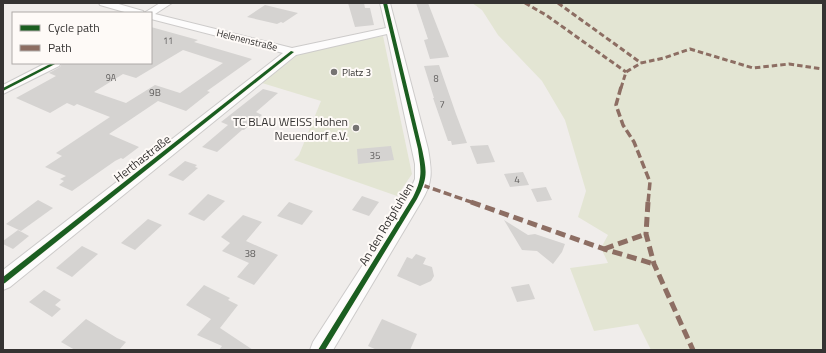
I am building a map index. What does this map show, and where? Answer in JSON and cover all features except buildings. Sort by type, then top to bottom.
[{"type":"street","points":[[104,3],[136,12]]},
{"type":"street","points":[[151,12],[167,3]]},
{"type":"street","name":"An den Rotpfuhlen","points":[[321,350],[424,180],[420,149],[384,3]]},
{"type":"street","name":"Helenenstraße","points":[[152,16],[292,52],[391,30]]},
{"type":"street","name":"Herthastraße","points":[[3,281],[292,52]]},
{"type":"street","points":[[3,90],[53,64]]},
{"type":"green space","points":[[472,3],[823,3],[823,350],[651,350],[638,324],[594,331],[570,268],[608,263],[601,248],[608,235],[578,217],[586,191],[565,120],[542,81],[498,35],[482,10]]},
{"type":"green space","name":"TC BLAU WEISS Hohen Neuendorf e.V.","points":[[383,36],[412,174],[397,196],[294,160],[299,155],[321,101],[262,83],[299,54],[307,51]]},
{"type":"marked path","points":[[525,3],[546,15],[626,72]]},
{"type":"marked path","points":[[558,3],[641,63]]},
{"type":"marked path","points":[[693,350],[654,264],[646,234],[650,182],[634,142],[623,125],[616,105],[626,72],[641,63],[664,58],[690,49],[753,68],[789,64],[823,69]]},
{"type":"marked path","points":[[422,185],[604,249],[654,264]]},
{"type":"marked path","points":[[604,249],[646,234]]},
{"type":"cycle path","points":[[321,350],[415,198],[424,174],[420,149],[385,3]]},
{"type":"cycle path","points":[[3,281],[292,52]]},
{"type":"cycle path","points":[[3,90],[53,64]]},
{"type":"place","name":"Platz 3","points":[[334,72]]},
{"type":"place","name":"TC BLAU WEISS Hohen Neuendorf e.V.","points":[[356,128]]}]
